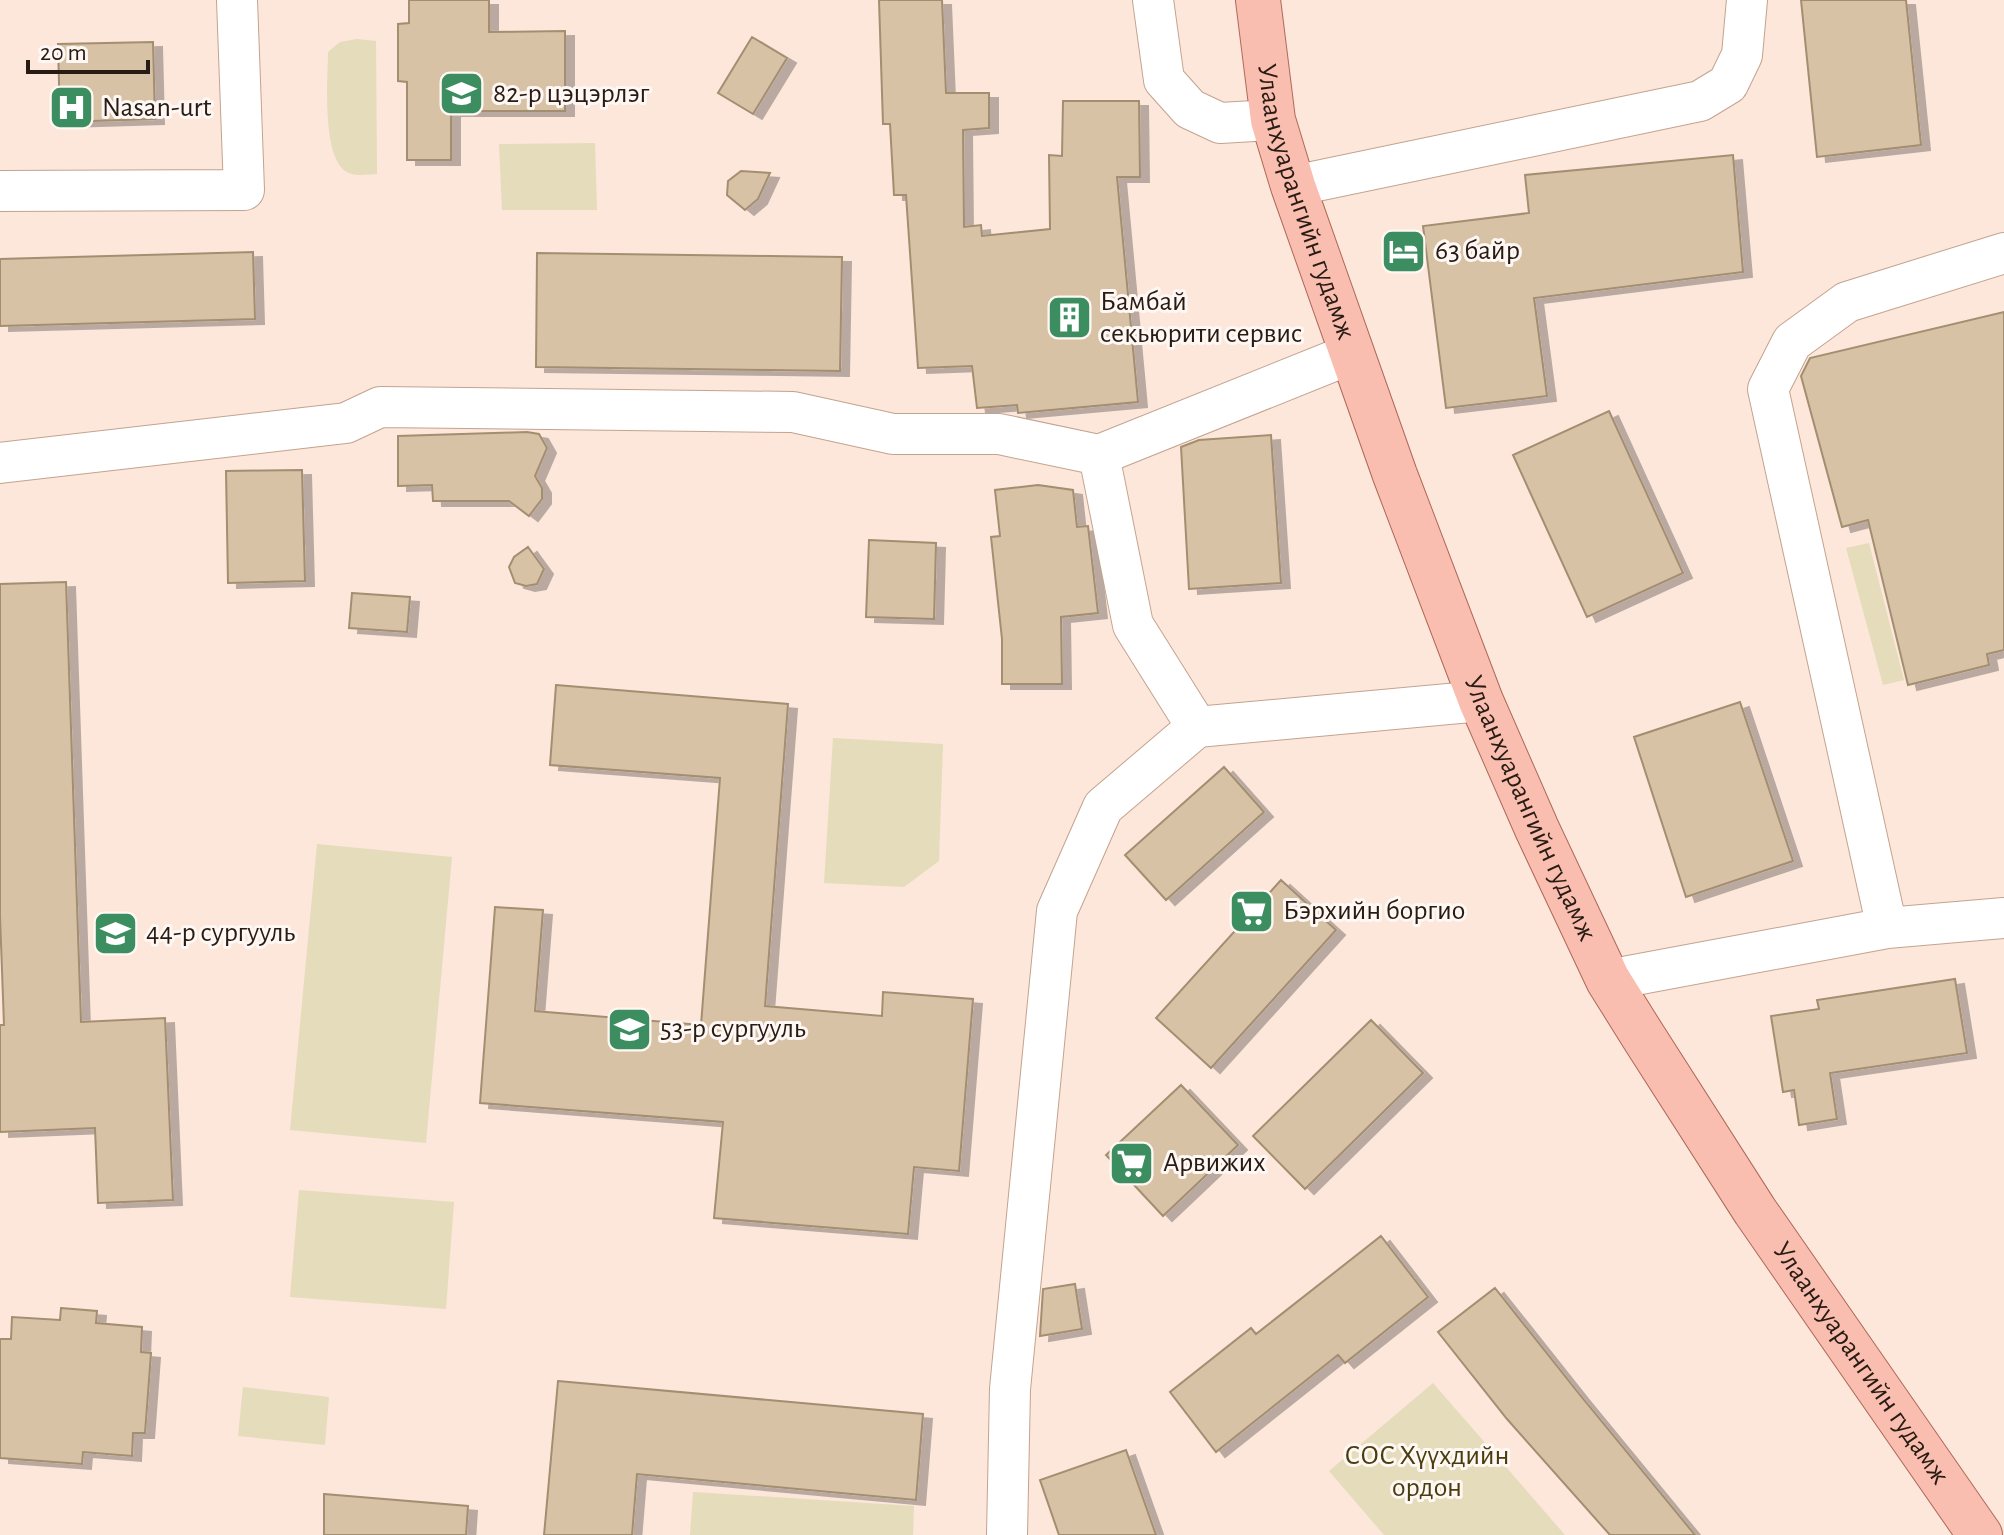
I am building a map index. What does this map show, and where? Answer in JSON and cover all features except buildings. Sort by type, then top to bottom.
[{"type":"main road","name":"Улаанхуарангийн гудамж","points":[[1258,0],[1273,120],[1293,186],[1481,701],[1608,980],[1755,1211],[1980,1535]]},
{"type":"street","points":[[0,191],[244,190],[237,0]]},
{"type":"street","points":[[1153,0],[1164,80],[1190,109],[1220,123],[1273,120]]},
{"type":"street","points":[[1293,186],[1700,101],[1728,84],[1742,55],[1747,0]]},
{"type":"street","points":[[1887,928],[1768,389],[1792,342],[1847,302],[2004,253]]},
{"type":"street","points":[[0,463],[346,423],[380,407],[793,412],[893,434],[999,434],[1099,455],[1353,353]]},
{"type":"street","points":[[1099,455],[1133,625],[1197,727]]},
{"type":"street","points":[[1007,1535],[1010,1389],[1057,911],[1103,807],[1197,727],[1481,701]]},
{"type":"street","points":[[1608,980],[1887,928],[2004,918]]},
{"type":"green space","points":[[357,39],[376,41],[377,174],[355,175],[342,168],[330,139],[328,52],[340,42]]},
{"type":"green space","points":[[595,143],[597,210],[502,210],[499,144]]},
{"type":"green space","points":[[1869,543],[1904,680],[1883,685],[1846,548]]},
{"type":"green space","points":[[833,738],[943,744],[939,861],[904,887],[824,883]]},
{"type":"green space","points":[[317,844],[452,857],[426,1143],[290,1130]]},
{"type":"green space","points":[[299,1190],[454,1202],[446,1309],[290,1297]]},
{"type":"green space","name":"СОС Хүүхдийн ордон","points":[[1433,1383],[1565,1535],[1384,1535],[1329,1471]]},
{"type":"green space","points":[[243,1387],[329,1397],[325,1445],[238,1436]]},
{"type":"green space","points":[[693,1492],[914,1506],[913,1535],[690,1535]]},
{"type":"place","name":"82-р цэцэрлэг","points":[[462,94]]},
{"type":"place","name":"Nasan-urt","points":[[71,108]]},
{"type":"place","name":"63 байр","points":[[1404,251]]},
{"type":"place","name":"Бамбай секьюрити сервис","points":[[1069,318]]},
{"type":"place","name":"Бэрхийн боргио","points":[[1252,911]]},
{"type":"place","name":"44-р сургууль","points":[[115,933]]},
{"type":"place","name":"53-р сургууль","points":[[629,1029]]},
{"type":"place","name":"Арвижих","points":[[1132,1163]]}]
